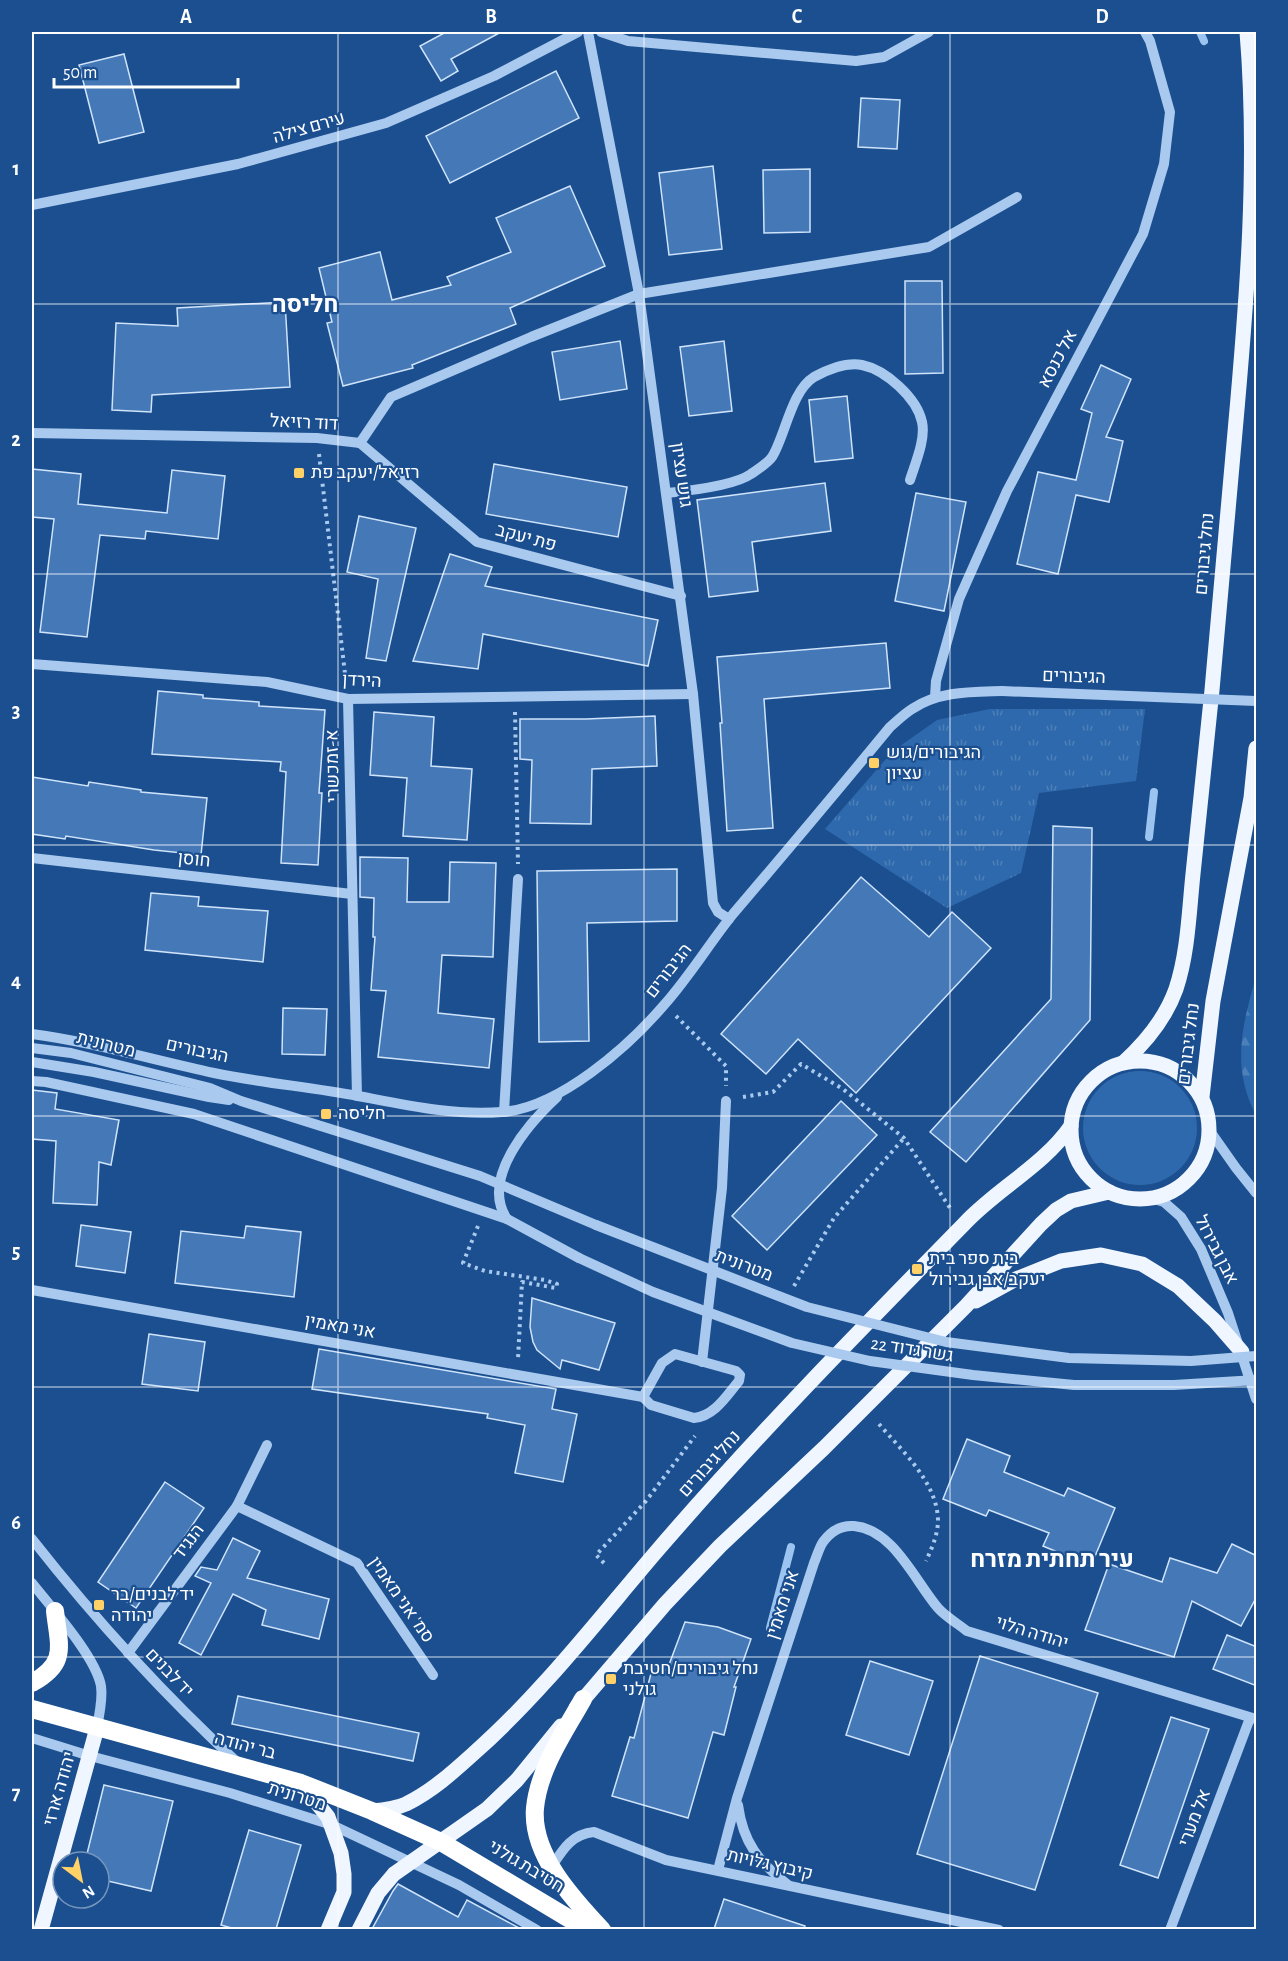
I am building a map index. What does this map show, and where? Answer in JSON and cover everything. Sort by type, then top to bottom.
[{"type":"highway","points":[[32,1683],[50,1672],[56,1664],[60,1650],[55,1611]]},
{"type":"highway","points":[[583,1699],[554,1750],[538,1793],[535,1809],[536,1826],[540,1841],[552,1866],[568,1891],[602,1929]]},
{"type":"highway","name":"בר יהודה","points":[[32,1709],[301,1783],[441,1842]]},
{"type":"highway","name":"חטיבת גולני","points":[[441,1842],[588,1929]]},
{"type":"main road","name":"נחל גיבורים","points":[[1124,1062],[1155,1028],[1170,1004],[1177,986],[1185,944],[1209,726],[1244,339],[1252,94],[1247,32]]},
{"type":"main road","name":"נחל גיבורים","points":[[1202,1097],[1213,1001],[1249,809],[1257,748]]},
{"type":"main road","points":[[1137,1060],[1157,1062],[1176,1070],[1191,1082],[1202,1097],[1208,1113],[1210,1131],[1204,1158],[1188,1180],[1165,1195],[1130,1198],[1109,1192],[1092,1180],[1080,1165],[1072,1146],[1071,1126],[1074,1108],[1083,1090],[1101,1073],[1124,1062],[1137,1060]]},
{"type":"main road","name":"נחל גיבורים","points":[[372,1811],[403,1805],[435,1787],[494,1736],[539,1689],[658,1550],[820,1373],[968,1220],[1059,1144],[1071,1126]]},
{"type":"main road","points":[[358,1929],[385,1883],[411,1861],[487,1809],[517,1780],[665,1604],[720,1546],[824,1448],[966,1306],[1041,1224],[1056,1210],[1071,1201],[1109,1192]]},
{"type":"main road","points":[[966,1306],[1016,1279],[1061,1261],[1101,1255],[1142,1264],[1178,1286],[1249,1354]]},
{"type":"main road","name":"יהודה ארזי","points":[[41,1929],[97,1728]]},
{"type":"main road","points":[[301,1783],[328,1817],[341,1853],[344,1892],[328,1929]]},
{"type":"street","name":"עירם צילה","points":[[32,205],[238,164],[386,123],[494,76],[578,32]]},
{"type":"street","name":"גוש עציון","points":[[588,32],[639,294],[693,694],[713,903],[718,912],[729,919]]},
{"type":"street","points":[[601,32],[628,41],[856,61],[884,57],[929,32]]},
{"type":"street","name":"אל כנסא","points":[[935,697],[936,681],[959,599],[1007,491],[1143,234],[1164,164],[1170,112],[1150,41],[1145,32]]},
{"type":"street","name":"דוד רזיאל","points":[[32,433],[317,438],[360,443],[391,397],[639,294],[929,247],[1017,197]]},
{"type":"street","points":[[667,493],[705,488],[748,476],[771,458],[797,397],[812,378],[839,366],[862,365],[884,375],[909,395],[922,423],[920,449],[910,480]]},
{"type":"street","name":"פת יעקב","points":[[360,443],[477,542],[681,596]]},
{"type":"street","name":"הירדן","points":[[32,664],[267,682],[348,699],[693,694]]},
{"type":"street","name":"הגיבורים","points":[[32,1034],[216,1073],[400,1105],[442,1110],[504,1112],[539,1102],[564,1091],[618,1051],[665,1005],[729,919],[890,727],[912,709],[935,697],[962,692],[1002,691],[1257,701]]},
{"type":"street","name":"א-זמכשרי","points":[[348,699],[357,1096]]},
{"type":"street","name":"חוסן","points":[[32,858],[352,894]]},
{"type":"street","points":[[504,1112],[518,879]]},
{"type":"street","name":"מטרונית","points":[[32,1048],[71,1053],[210,1088],[241,1101],[498,1184],[596,1225],[807,1307],[946,1342],[1069,1358],[1191,1361],[1249,1354]]},
{"type":"street","name":"מטרונית","points":[[32,1062],[94,1072],[209,1097],[241,1101]]},
{"type":"street","points":[[32,1081],[46,1082],[194,1114],[507,1219]]},
{"type":"street","points":[[507,1219],[499,1203],[498,1184],[508,1160],[536,1118],[564,1091]]},
{"type":"street","points":[[702,1362],[722,1188],[726,1101]]},
{"type":"street","points":[[1210,1131],[1257,1193]]},
{"type":"street","name":"אבן גבירול","points":[[1151,1198],[1164,1202],[1190,1228],[1249,1354],[1257,1399]]},
{"type":"street","name":"גשר גדוד 22","points":[[507,1219],[579,1258],[653,1292],[792,1343],[870,1361],[973,1375],[1074,1385],[1257,1380]]},
{"type":"street","name":"אני מאמין","points":[[32,1290],[643,1397],[651,1405],[694,1418],[707,1416],[713,1411]]},
{"type":"street","points":[[643,1397],[662,1362],[675,1354],[736,1371],[740,1375],[739,1381],[713,1411]]},
{"type":"street","name":"הנגיד","points":[[128,1653],[237,1506],[267,1445]]},
{"type":"street","name":"סמ' אני מאמין","points":[[237,1506],[357,1563],[433,1675]]},
{"type":"street","name":"יהודה הלוי","points":[[835,1529],[848,1526],[865,1527],[896,1551],[939,1609],[967,1630],[1253,1718]]},
{"type":"street","name":"אני מאמין","points":[[718,1870],[737,1798],[814,1563],[824,1541],[835,1529]]},
{"type":"street","name":"יד לבנים","points":[[32,1539],[128,1653],[177,1705],[243,1768]]},
{"type":"street","points":[[32,1583],[55,1611],[96,1671],[101,1687],[97,1728]]},
{"type":"street","name":"אל מערי","points":[[1170,1929],[1253,1718]]},
{"type":"street","name":"מטרונית","points":[[32,1738],[90,1756],[230,1793],[332,1825],[459,1885],[537,1929]]},
{"type":"street","name":"אני מאמין","points":[[737,1798],[743,1830],[756,1856],[770,1871],[791,1887]]},
{"type":"street","name":"קיבוץ גלויות","points":[[552,1866],[572,1840],[582,1833],[594,1832],[666,1860],[999,1929]]},
{"type":"path","points":[[317,438],[348,699]]},
{"type":"path","points":[[514,696],[518,879]]},
{"type":"path","points":[[665,1005],[726,1066],[726,1101],[773,1092],[801,1064],[843,1089],[904,1138],[952,1211]]},
{"type":"path","points":[[791,1290],[834,1218],[904,1138]]},
{"type":"path","points":[[484,1211],[463,1263],[485,1271],[545,1280],[557,1284],[556,1288],[522,1282],[518,1375]]},
{"type":"path","points":[[604,1563],[596,1555],[646,1501],[713,1411]]},
{"type":"path","points":[[879,1424],[926,1482],[934,1500],[938,1521],[934,1542],[918,1581]]},
{"type":"green space","points":[[990,709],[1145,709],[1136,781],[1039,793],[1021,873],[947,908],[825,829],[893,751],[937,720]]},
{"type":"green space","points":[[1256,977],[1256,1115],[1243,1080],[1241,1046]]},
{"type":"green space","points":[[1140,1071],[1162,1076],[1180,1088],[1192,1106],[1197,1128],[1192,1150],[1180,1168],[1162,1180],[1140,1185],[1118,1180],[1100,1168],[1088,1150],[1083,1128],[1088,1106],[1100,1088],[1118,1076]]},
{"type":"building","points":[[446,32],[501,32],[451,59],[458,71],[441,81],[420,46]]},
{"type":"building","points":[[124,54],[144,132],[99,143],[79,65]]},
{"type":"building","points":[[556,71],[579,118],[450,183],[426,136]]},
{"type":"building","points":[[861,98],[900,100],[897,149],[858,147]]},
{"type":"building","points":[[713,166],[722,249],[669,255],[659,173]]},
{"type":"building","points":[[810,169],[810,232],[764,233],[763,170]]},
{"type":"building","points":[[570,186],[605,266],[510,308],[516,324],[412,365],[413,368],[343,386],[327,323],[332,322],[319,268],[380,252],[392,300],[451,285],[447,277],[511,252],[496,218]]},
{"type":"building","points":[[905,281],[942,281],[943,373],[905,374]]},
{"type":"building","points":[[285,302],[290,387],[152,395],[151,412],[112,410],[116,323],[178,326],[177,308]]},
{"type":"building","points":[[620,341],[627,389],[560,400],[552,352]]},
{"type":"building","points":[[724,341],[732,411],[689,416],[680,347]]},
{"type":"building","points":[[1101,365],[1131,379],[1106,437],[1123,441],[1109,502],[1076,495],[1058,574],[1017,564],[1038,472],[1076,480],[1092,413],[1081,409]]},
{"type":"building","points":[[847,396],[853,458],[815,462],[809,400]]},
{"type":"building","points":[[494,464],[627,487],[618,537],[486,514]]},
{"type":"building","points":[[32,469],[81,474],[78,504],[167,513],[172,470],[225,476],[218,539],[146,531],[145,539],[100,535],[87,637],[40,632],[54,519],[32,517]]},
{"type":"building","points":[[825,483],[831,531],[752,542],[758,591],[709,597],[697,500]]},
{"type":"building","points":[[916,493],[966,502],[944,611],[895,601]]},
{"type":"building","points":[[359,516],[416,528],[386,661],[366,658],[378,579],[347,572]]},
{"type":"building","points":[[450,554],[492,567],[485,586],[658,620],[648,666],[483,634],[478,669],[413,661]]},
{"type":"building","points":[[886,643],[890,688],[764,699],[773,828],[727,831],[717,657]]},
{"type":"building","points":[[158,691],[203,695],[203,698],[259,702],[259,706],[325,710],[319,793],[322,793],[318,865],[281,863],[286,772],[280,771],[281,762],[152,754]]},
{"type":"building","points":[[374,712],[434,717],[431,766],[472,769],[467,840],[403,836],[407,778],[370,775]]},
{"type":"building","points":[[655,716],[657,766],[592,769],[591,824],[530,823],[532,760],[520,759],[520,719]]},
{"type":"building","points":[[32,777],[88,786],[89,782],[141,790],[141,792],[207,798],[201,855],[66,836],[65,839],[32,834]]},
{"type":"building","points":[[1053,826],[1092,828],[1090,1020],[966,1162],[930,1132],[1051,999]]},
{"type":"building","points":[[360,857],[408,858],[407,902],[449,902],[450,862],[496,863],[493,957],[442,955],[438,1013],[494,1019],[489,1068],[378,1057],[386,991],[371,990],[375,937],[373,937],[374,898],[360,897]]},
{"type":"building","points":[[677,869],[677,921],[587,923],[589,1041],[539,1042],[537,871]]},
{"type":"building","points":[[861,877],[929,937],[952,912],[991,948],[856,1093],[798,1039],[766,1074],[721,1034]]},
{"type":"building","points":[[151,893],[199,897],[198,906],[268,911],[263,962],[145,950]]},
{"type":"building","points":[[283,1008],[327,1009],[325,1055],[282,1054]]},
{"type":"building","points":[[32,1090],[57,1093],[55,1109],[119,1120],[111,1165],[99,1162],[97,1205],[53,1203],[56,1141],[32,1139]]},
{"type":"building","points":[[841,1101],[877,1135],[767,1250],[732,1216]]},
{"type":"building","points":[[81,1225],[131,1232],[125,1273],[76,1266]]},
{"type":"building","points":[[246,1226],[301,1232],[294,1297],[175,1283],[181,1231],[244,1238]]},
{"type":"building","points":[[532,1298],[615,1323],[599,1370],[562,1360],[560,1369],[537,1350],[530,1327]]},
{"type":"building","points":[[149,1334],[205,1342],[198,1391],[142,1384]]},
{"type":"building","points":[[319,1349],[556,1389],[552,1409],[577,1414],[563,1482],[515,1473],[525,1425],[487,1418],[488,1414],[312,1389]]},
{"type":"building","points":[[967,1439],[1010,1456],[1004,1472],[1064,1496],[1068,1488],[1115,1508],[1091,1566],[1043,1546],[1049,1533],[989,1510],[986,1516],[943,1499]]},
{"type":"building","points":[[165,1482],[204,1508],[136,1608],[98,1582]]},
{"type":"building","points":[[233,1538],[260,1551],[247,1578],[329,1599],[319,1639],[262,1625],[266,1610],[233,1594],[201,1655],[179,1643],[211,1583],[195,1576],[201,1567],[217,1570]]},
{"type":"building","points":[[1232,1544],[1257,1556],[1257,1596],[1241,1626],[1192,1601],[1174,1657],[1085,1630],[1109,1564],[1162,1582],[1170,1558],[1217,1573]]},
{"type":"building","points":[[685,1622],[718,1627],[751,1639],[734,1687],[736,1687],[724,1735],[713,1732],[688,1818],[612,1796],[630,1737],[634,1738],[653,1666],[667,1670]]},
{"type":"building","points":[[1227,1635],[1257,1647],[1257,1686],[1213,1669]]},
{"type":"building","points":[[980,1656],[1098,1693],[1035,1890],[917,1854]]},
{"type":"building","points":[[870,1661],[933,1681],[909,1755],[846,1735]]},
{"type":"building","points":[[238,1696],[419,1733],[413,1761],[232,1724]]},
{"type":"building","points":[[1171,1717],[1209,1729],[1158,1878],[1120,1865]]},
{"type":"building","points":[[104,1785],[173,1801],[151,1891],[111,1882],[111,1850],[88,1850]]},
{"type":"building","points":[[249,1830],[301,1845],[276,1929],[235,1929],[221,1925]]},
{"type":"building","points":[[398,1884],[458,1917],[467,1900],[521,1929],[372,1929]]},
{"type":"building","points":[[724,1899],[805,1926],[804,1929],[714,1929]]},
{"type":"waterway","points":[[1200,32],[1204,41]]},
{"type":"waterway","points":[[1149,837],[1154,792]]},
{"type":"waterway","points":[[770,1628],[791,1547]]},
{"type":"place","name":"רזיאל/יעקב פת","points":[[299,473]]},
{"type":"place","name":"הגיבורים/גוש עציון","points":[[874,763]]},
{"type":"place","name":"חליסה","points":[[326,1114]]},
{"type":"place","name":"בית ספר בית יעקב/אבן גבירול","points":[[917,1269]]},
{"type":"place","name":"יד לבנים/בר יהודה","points":[[99,1605]]},
{"type":"place","name":"נחל גיבורים/חטיבת גולני","points":[[611,1679]]},
{"type":"district","name":"חליסה","points":[[305,305]]},
{"type":"district","name":"עיר תחתית מזרח","points":[[1052,1560]]}]
